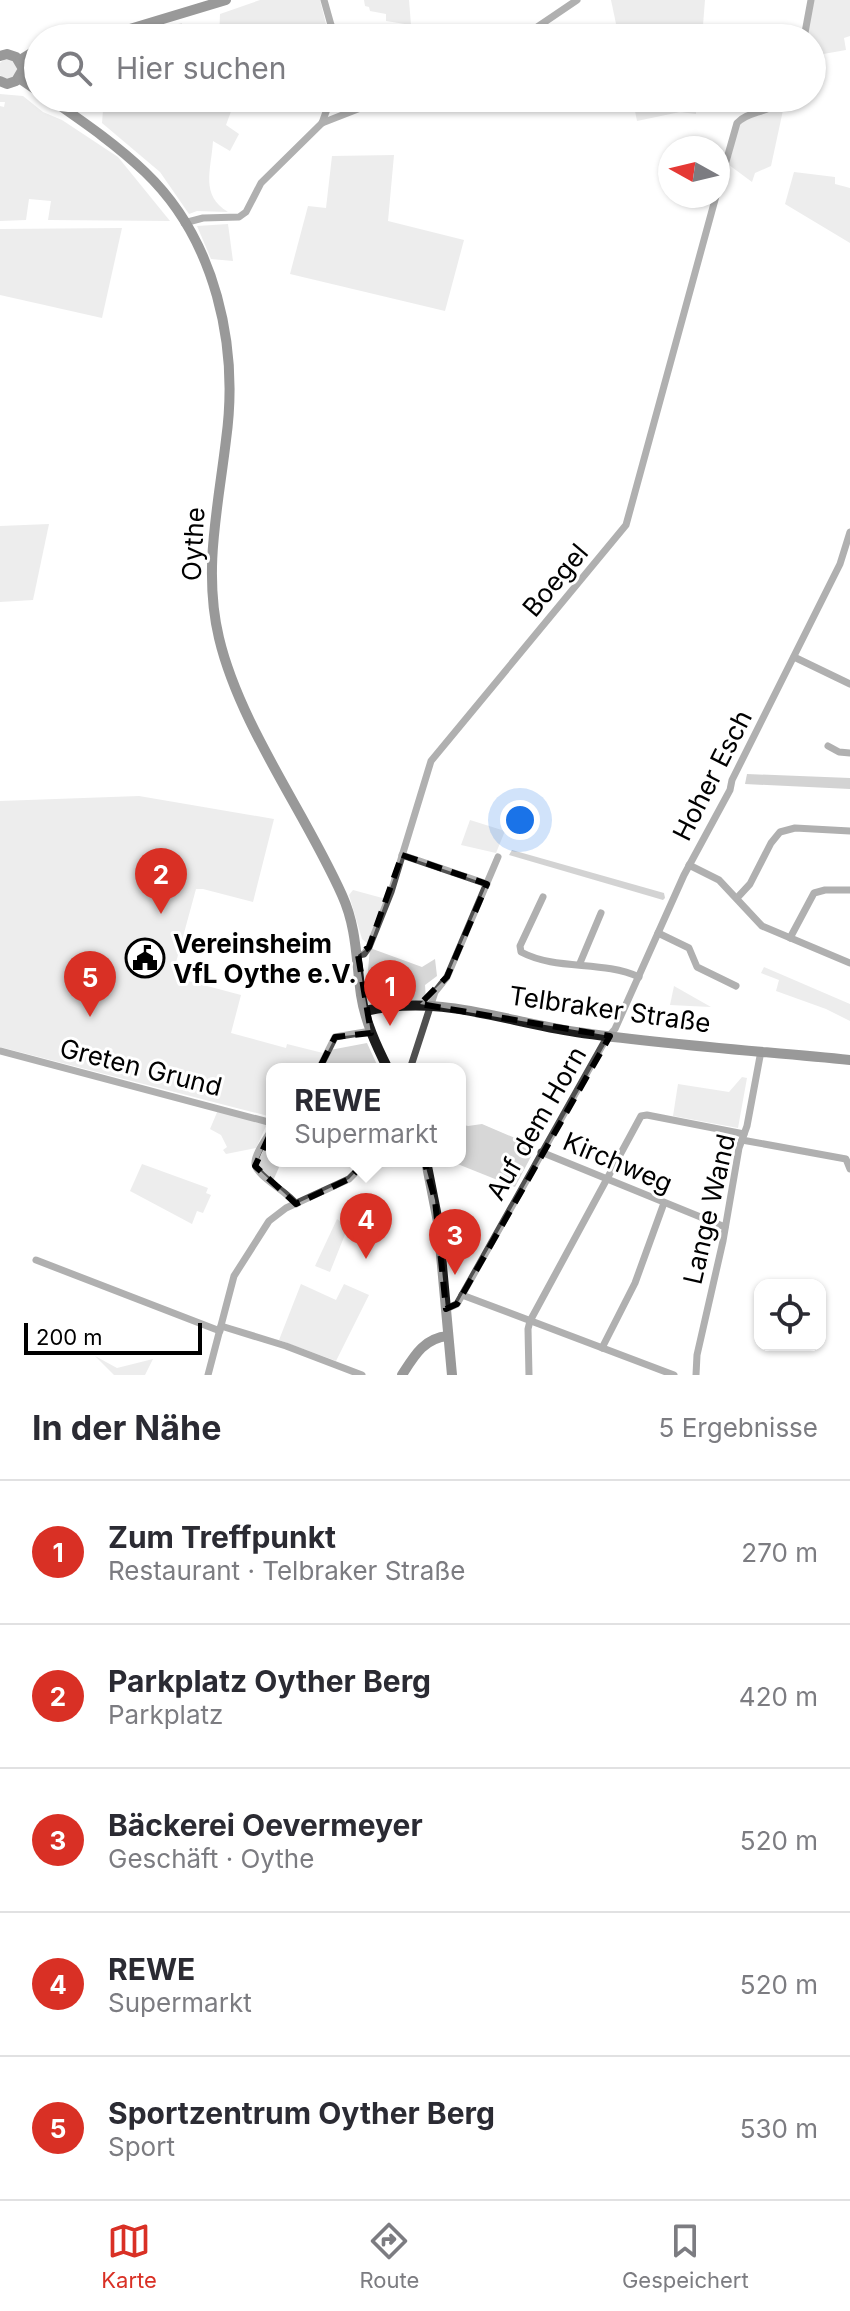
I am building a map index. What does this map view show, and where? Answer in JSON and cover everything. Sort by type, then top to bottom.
[{"type":"main road","points":[[146,24],[226,0]]},
{"type":"main road","points":[[0,56],[12,55],[20,60],[23,69],[19,78],[12,83],[0,81]]},
{"type":"main road","points":[[20,60],[24,58]]},
{"type":"main road","points":[[19,78],[24,81]]},
{"type":"main road","name":"Oythe","points":[[69,112],[146,173],[184,223],[218,298],[231,377],[210,567],[219,638],[240,698],[343,896],[358,955],[365,1011],[385,1063]]},
{"type":"main road","name":"Telbraker Straße","points":[[365,1011],[385,1007],[460,1007],[549,1028],[850,1060]]},
{"type":"main road","points":[[427,1167],[435,1200],[452,1375]]},
{"type":"main road","points":[[402,1375],[425,1344],[437,1337],[448,1336]]},
{"type":"street","points":[[324,0],[331,24]]},
{"type":"street","points":[[542,24],[577,0]]},
{"type":"street","points":[[807,24],[811,0]]},
{"type":"street","points":[[322,123],[326,112]]},
{"type":"street","points":[[184,223],[203,218],[239,217],[246,212],[261,183],[322,123],[350,112]]},
{"type":"street","points":[[730,148],[737,123],[745,116],[759,112]]},
{"type":"street","name":"Boegel","points":[[358,955],[364,954],[389,900],[427,769],[435,754],[626,525],[713,208]]},
{"type":"street","name":"Hoher Esch","points":[[610,1036],[689,865],[840,564],[850,532]]},
{"type":"street","points":[[794,657],[850,684]]},
{"type":"street","points":[[828,746],[850,753]]},
{"type":"street","points":[[737,898],[754,879],[771,843],[780,832],[795,828],[850,831]]},
{"type":"street","points":[[402,855],[487,884]]},
{"type":"street","points":[[412,1063],[435,992],[447,977],[498,857]]},
{"type":"street","points":[[689,865],[719,880],[762,926],[850,963]]},
{"type":"street","points":[[790,938],[814,893],[850,890]]},
{"type":"street","points":[[543,897],[520,946],[521,952],[639,977]]},
{"type":"street","points":[[580,963],[601,913]]},
{"type":"street","points":[[658,933],[689,948],[697,967],[736,986]]},
{"type":"street","points":[[322,1063],[335,1037],[371,1031]]},
{"type":"street","name":"Auf dem Horn","points":[[446,1309],[457,1304],[541,1152],[610,1036]]},
{"type":"street","name":"Greten Grund","points":[[0,1051],[266,1121]]},
{"type":"street","name":"Lange Wand","points":[[696,1375],[697,1355],[761,1051]]},
{"type":"street","points":[[529,1375],[530,1321],[609,1181],[641,1116],[656,1116],[848,1160],[850,1169]]},
{"type":"street","points":[[266,1140],[255,1166],[259,1173],[291,1196],[296,1204]]},
{"type":"street","name":"Kirchweg","points":[[541,1152],[725,1227]]},
{"type":"street","points":[[208,1375],[228,1293],[246,1255],[269,1221],[296,1204],[349,1179],[361,1167]]},
{"type":"street","points":[[602,1348],[635,1283],[664,1203]]},
{"type":"street","points":[[36,1260],[220,1328],[362,1375]]},
{"type":"street","points":[[462,1295],[674,1375]]},
{"type":"highlighted area","points":[[402,855],[487,884],[447,977],[420,1004],[610,1036],[457,1304],[446,1309],[435,1200],[415,1128],[379,1147],[349,1179],[296,1204],[255,1166],[275,1124],[306,1095],[335,1037],[371,1033],[358,955],[369,947]]},
{"type":"shaded area","points":[[260,0],[320,0],[326,24],[220,24],[220,14]]},
{"type":"shaded area","points":[[364,0],[409,0],[411,24],[386,21],[386,14],[370,11]]},
{"type":"shaded area","points":[[611,0],[705,0],[703,24],[616,24]]},
{"type":"shaded area","points":[[814,0],[850,0],[850,36],[844,38],[846,50],[826,54],[826,24],[810,24]]},
{"type":"shaded area","points":[[4,60],[12,60],[17,65],[17,73],[12,78],[4,78],[-1,73],[-1,65]]},
{"type":"shaded area","points":[[0,94],[23,96],[24,112],[43,112],[62,120],[118,157],[170,221],[48,220],[51,201],[29,199],[26,220],[0,221],[0,106],[4,107],[5,102],[0,102]]},
{"type":"shaded area","points":[[103,112],[231,112],[226,125],[239,134],[230,151],[213,141],[209,172],[210,190],[219,205],[228,212],[197,211],[189,214],[160,172],[102,123]]},
{"type":"shaded area","points":[[635,112],[680,112],[637,121]]},
{"type":"shaded area","points":[[763,112],[783,112],[771,166],[755,173],[752,182],[730,166],[739,124]]},
{"type":"shaded area","points":[[394,155],[388,221],[464,240],[445,311],[290,274],[308,206],[326,208],[332,156]]},
{"type":"shaded area","points":[[794,172],[835,177],[835,184],[850,188],[850,243],[785,204]]},
{"type":"shaded area","points":[[228,224],[233,261],[211,259],[197,226]]},
{"type":"shaded area","points":[[122,228],[102,318],[0,295],[0,229]]},
{"type":"shaded area","points":[[49,524],[33,600],[0,602],[0,526]]},
{"type":"shaded area","points":[[747,774],[850,778],[850,789],[745,784]]},
{"type":"shaded area","points":[[139,796],[274,819],[253,902],[196,889],[175,966],[179,968],[177,978],[241,995],[231,1033],[286,1048],[287,1044],[323,1053],[319,1063],[266,1063],[266,1115],[0,1047],[0,801]]},
{"type":"shaded area","points":[[470,820],[505,831],[496,853],[461,845]]},
{"type":"shaded area","points":[[512,850],[664,893],[665,898],[663,900],[509,855]]},
{"type":"shaded area","points":[[353,890],[386,899],[368,944],[362,939],[349,895]]},
{"type":"shaded area","points":[[370,948],[422,967],[435,959],[437,976],[425,985],[426,1001],[374,1004],[368,970]]},
{"type":"shaded area","points":[[764,967],[850,1004],[850,1021],[776,991],[779,980],[761,973]]},
{"type":"shaded area","points":[[674,986],[711,1007],[670,1005]]},
{"type":"shaded area","points":[[367,1043],[376,1063],[324,1063],[330,1050]]},
{"type":"shaded area","points":[[742,1077],[747,1078],[738,1128],[673,1116],[678,1084],[729,1092]]},
{"type":"shaded area","points":[[218,1110],[266,1124],[256,1148],[226,1154],[223,1150],[227,1147],[221,1135],[210,1129]]},
{"type":"shaded area","points":[[482,1124],[536,1147],[515,1187],[465,1167],[466,1126]]},
{"type":"shaded area","points":[[266,1146],[266,1167],[279,1167],[273,1181],[258,1167]]},
{"type":"shaded area","points":[[142,1164],[208,1188],[206,1193],[211,1195],[203,1213],[197,1211],[192,1224],[130,1191]]},
{"type":"shaded area","points":[[337,1219],[348,1227],[330,1272],[315,1266]]},
{"type":"shaded area","points":[[301,1284],[336,1300],[344,1284],[369,1295],[336,1361],[279,1340]]},
{"type":"shaded area","points":[[95,1356],[117,1368],[153,1359],[145,1375],[114,1375]]},
{"type":"place","name":"Parkplatz Oyther Berg","points":[[161,914]]},
{"type":"place","name":"Vereinsheim VfL Oythe e.V.","points":[[145,958]]},
{"type":"place","name":"Sportzentrum Oyther Berg","points":[[90,1017]]},
{"type":"place","name":"Zum Treffpunkt","points":[[390,1026]]},
{"type":"place","name":"REWE","points":[[366,1259]]},
{"type":"place","name":"Bäckerei Oevermeyer","points":[[455,1275]]}]
